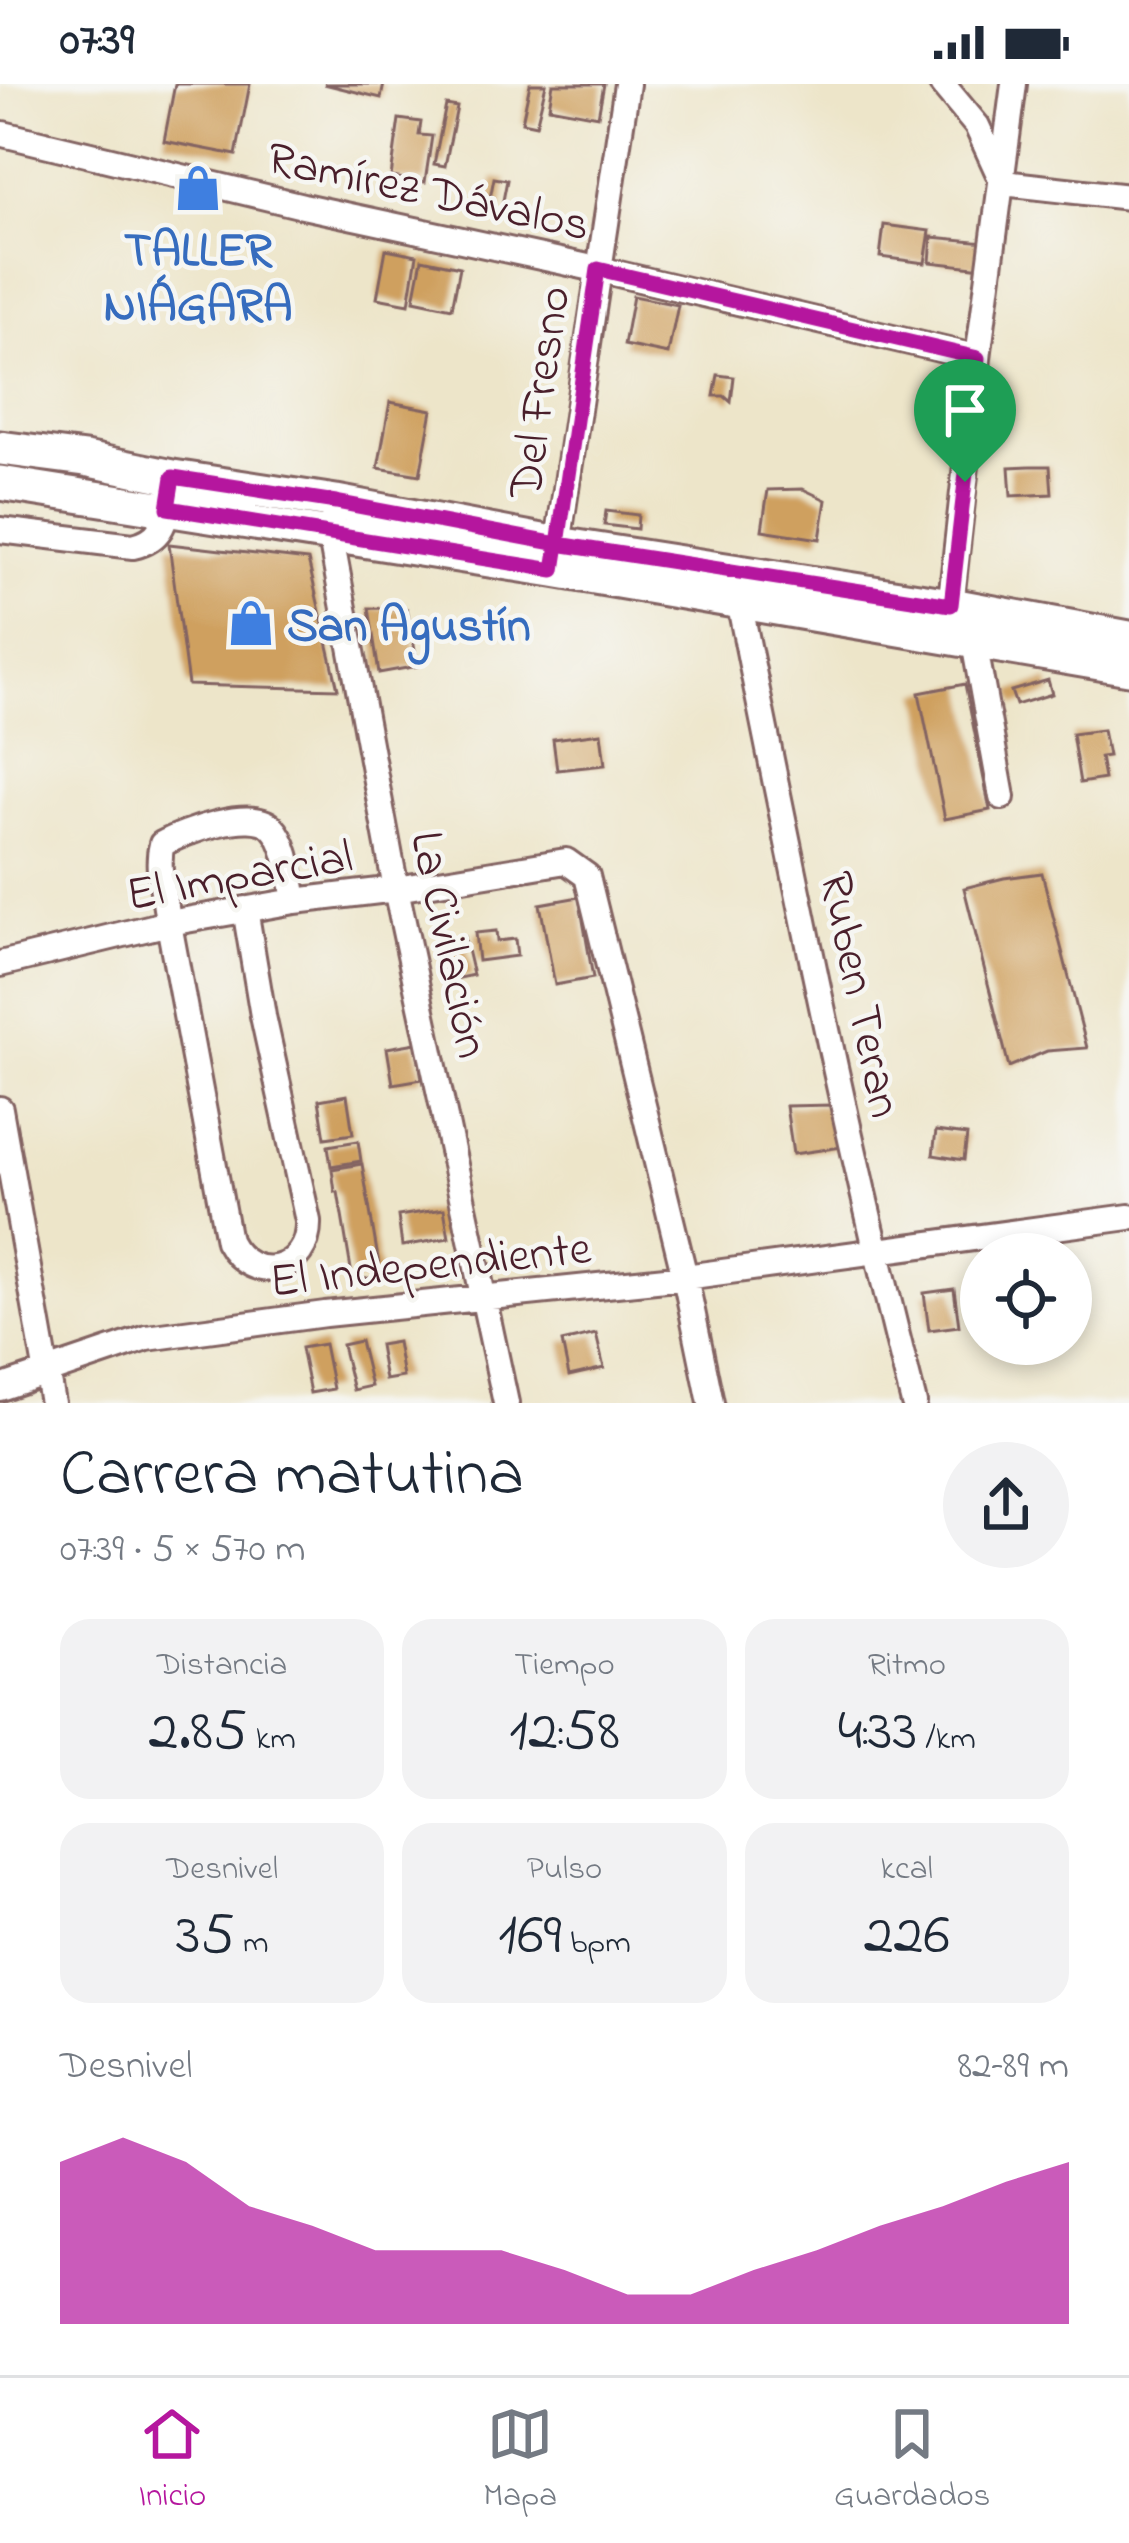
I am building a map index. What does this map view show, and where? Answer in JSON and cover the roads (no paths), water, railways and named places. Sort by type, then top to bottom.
[{"type":"main road","points":[[0,448],[85,459],[170,492]]},
{"type":"main road","points":[[0,483],[170,492],[333,518],[957,628],[1129,668]]},
{"type":"main road","points":[[556,557],[739,601],[957,628],[1129,638]]},
{"type":"street","name":"Del Fresno","points":[[556,557],[627,84]]},
{"type":"street","points":[[942,84],[977,126],[1003,183]]},
{"type":"street","points":[[1002,797],[957,628],[978,358],[1014,84]]},
{"type":"street","name":"Ramírez Dávalos","points":[[3,134],[978,358]]},
{"type":"street","points":[[1003,183],[1129,197]]},
{"type":"street","points":[[0,530],[133,546],[145,543],[163,528],[170,492]]},
{"type":"street","name":"La Civilación","points":[[333,518],[396,890],[506,1403]]},
{"type":"street","name":"Ruben Teran","points":[[739,601],[825,1028],[914,1403]]},
{"type":"street","points":[[245,909],[308,1221],[300,1252],[292,1261],[271,1269],[241,1259],[228,1241],[160,872],[162,844],[187,831],[258,820],[276,831],[295,901]]},
{"type":"street","name":"El Imparcial","points":[[0,964],[245,909],[566,861],[587,876],[685,1277]]},
{"type":"street","points":[[0,1108],[52,1403]]},
{"type":"street","name":"El Independiente","points":[[0,1388],[147,1337],[685,1277],[1129,1216]]},
{"type":"street","points":[[685,1277],[711,1403]]},
{"type":"place","name":"TALLER NIÁGARA","points":[[198,188]]},
{"type":"place","name":"San Agustín","points":[[251,623]]}]
